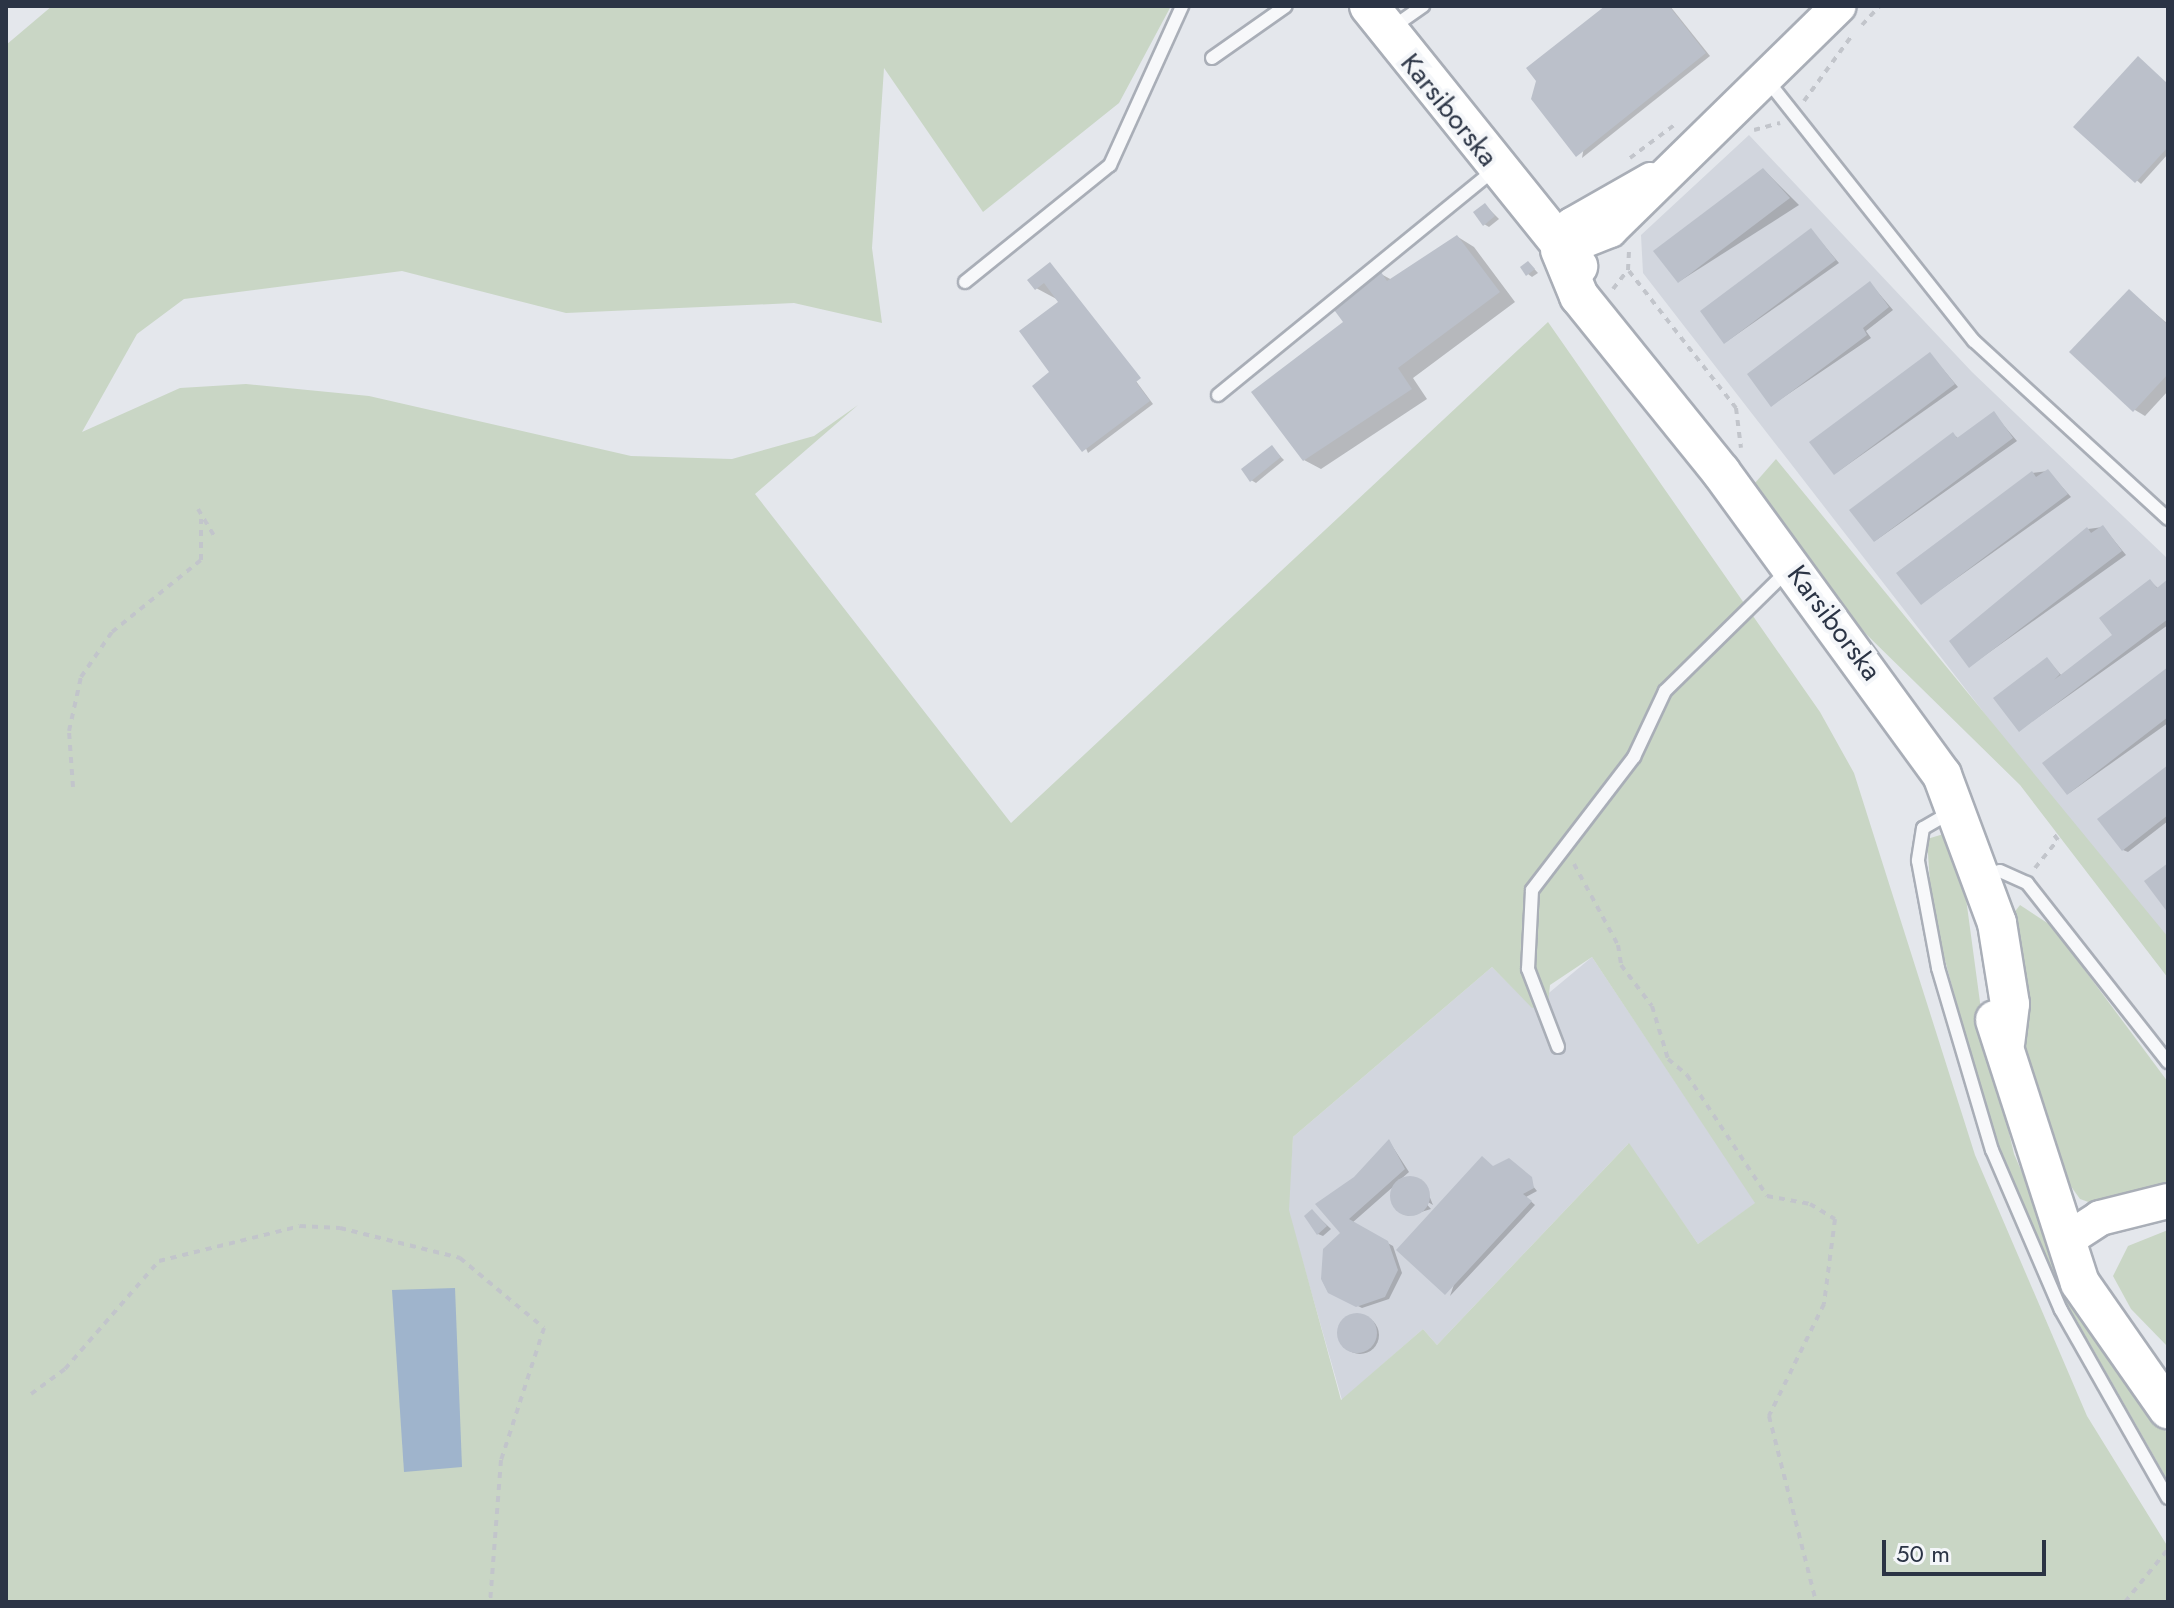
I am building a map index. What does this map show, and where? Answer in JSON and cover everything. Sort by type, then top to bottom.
[{"type":"main road","name":"Karsiborska","points":[[1378,19],[1560,250],[1579,296],[1657,388],[1920,740],[1959,810],[1978,876],[1983,976],[2005,1042],[2030,1145],[2068,1239]]},
{"type":"main road","points":[[2068,1239],[2096,1266],[2160,1396]]},
{"type":"street","points":[[1560,250],[1572,225],[1593,208],[1663,174],[1766,79],[1839,6]]},
{"type":"street","points":[[2068,1239],[2100,1218],[2168,1201]]},
{"type":"street","points":[[2068,1239],[2168,1222]]},
{"type":"lane","points":[[965,282],[1110,165],[1182,6]]},
{"type":"lane","points":[[1212,58],[1286,6]]},
{"type":"lane","points":[[1378,19],[1423,6]]},
{"type":"lane","points":[[1766,79],[1974,341],[2168,519]]},
{"type":"lane","points":[[1218,395],[1495,169]]},
{"type":"lane","points":[[1558,1047],[1528,969],[1532,890],[1634,757],[1665,691],[1791,567]]},
{"type":"lane","points":[[1959,810],[1923,828],[1918,861],[1938,968],[1977,1100],[2054,1297],[2168,1498]]},
{"type":"lane","points":[[1978,876],[2000,871],[2027,883],[2168,1062]]},
{"type":"path","points":[[1802,103],[1823,67],[1880,6]]},
{"type":"path","points":[[1624,161],[1682,119]]},
{"type":"path","points":[[1628,270],[1736,408],[1745,454]]},
{"type":"path","points":[[73,787],[69,731],[81,677],[112,632],[201,560],[201,519],[198,509]]},
{"type":"path","points":[[201,519],[216,539]]},
{"type":"path","points":[[1568,843],[1621,965],[1652,1006],[1668,1059],[1687,1075],[1767,1196],[1810,1204],[1835,1219],[1824,1304],[1769,1416],[1816,1602]]},
{"type":"path","points":[[31,1394],[65,1369],[159,1261],[300,1226],[340,1228],[460,1258],[544,1328],[501,1460],[490,1602]]},
{"type":"path","points":[[2125,1602],[2168,1549]]},
{"type":"shaded area","points":[[1749,135],[1972,372],[2168,559],[2168,950],[1643,273],[1641,235]]},
{"type":"shaded area","points":[[1592,957],[1756,1203],[1698,1244],[1628,1144],[1437,1345],[1423,1329],[1342,1400],[1288,1210],[1293,1137],[1492,967],[1532,1007]]},
{"type":"green space","points":[[52,6],[1171,6],[1119,103],[983,212],[884,68],[872,248],[882,323],[794,303],[566,313],[402,271],[184,299],[137,334],[82,432],[180,388],[246,384],[369,396],[631,456],[732,459],[814,436],[858,405],[755,494],[1011,823],[1548,322],[1820,712],[1854,773],[1975,1155],[2087,1416],[2168,1547],[2168,1602],[6,1602],[6,45]],"holes":[[[1592,957],[1755,1203],[1698,1244],[1629,1143],[1437,1345],[1423,1329],[1341,1400],[1289,1210],[1293,1137],[1492,967],[1532,1008],[1548,1004],[1550,985]]]},
{"type":"green space","points":[[1776,459],[2168,937],[2168,978],[2020,785],[1866,634],[1748,491]]},
{"type":"green space","points":[[1947,833],[1965,891],[1982,1017],[2014,1154],[2074,1291],[2168,1435],[2168,1481],[2044,1263],[1989,1121],[1932,913],[1927,839]]},
{"type":"green space","points":[[2020,905],[2052,926],[2168,1082],[2168,1193],[2100,1206],[2080,1199],[2065,1178],[2027,1065],[2003,927]]},
{"type":"green space","points":[[2168,1230],[2168,1347],[2131,1309],[2113,1276],[2128,1246]]},
{"type":"water","points":[[455,1288],[462,1467],[404,1472],[392,1290]]},
{"type":"building","points":[[1605,6],[1669,6],[1706,53],[1576,157],[1531,99],[1536,81],[1526,68]]},
{"type":"building","points":[[2138,56],[2168,84],[2168,147],[2135,183],[2073,127]]},
{"type":"building","points":[[1763,168],[1790,198],[1678,283],[1653,251]]},
{"type":"building","points":[[1485,203],[1495,216],[1483,226],[1473,212]]},
{"type":"building","points":[[1811,228],[1836,260],[1724,344],[1700,311]]},
{"type":"building","points":[[1457,235],[1500,292],[1398,368],[1412,389],[1303,461],[1251,392],[1343,322],[1332,307],[1381,272],[1387,281]]},
{"type":"building","points":[[1528,261],[1535,269],[1526,276],[1520,267]]},
{"type":"building","points":[[1050,262],[1141,378],[1136,382],[1150,401],[1082,452],[1032,386],[1049,372],[1019,331],[1058,302],[1044,283],[1035,290],[1027,280]]},
{"type":"building","points":[[1870,281],[1889,307],[1863,328],[1867,335],[1771,407],[1747,374]]},
{"type":"building","points":[[2129,289],[2168,325],[2168,374],[2133,412],[2069,352]]},
{"type":"building","points":[[1930,352],[1955,384],[1834,475],[1809,442]]},
{"type":"building","points":[[1994,411],[2013,438],[1874,542],[1849,510],[1953,432],[1957,438]]},
{"type":"building","points":[[1272,445],[1281,457],[1250,482],[1241,469]]},
{"type":"building","points":[[2048,469],[2068,494],[1921,605],[1896,573],[2032,471],[2036,477]]},
{"type":"building","points":[[2103,525],[2122,551],[1969,668],[1949,641],[2087,527],[2091,533]]},
{"type":"building","points":[[2150,579],[2157,588],[2168,579],[2168,619],[2019,732],[1993,698],[2047,657],[2060,674],[2054,680],[2112,635],[2099,618]]},
{"type":"building","points":[[2168,667],[2168,717],[2067,795],[2042,763]]},
{"type":"building","points":[[2168,765],[2168,815],[2122,851],[2097,819]]},
{"type":"building","points":[[2168,863],[2168,913],[2144,881]]},
{"type":"building","points":[[1389,1139],[1405,1169],[1349,1219],[1388,1241],[1398,1270],[1385,1297],[1356,1307],[1328,1293],[1321,1279],[1323,1249],[1340,1233],[1315,1204],[1354,1177]]},
{"type":"building","points":[[1482,1156],[1493,1166],[1509,1158],[1532,1177],[1534,1188],[1523,1194],[1532,1201],[1445,1295],[1396,1250]]},
{"type":"building","points":[[1410,1176],[1424,1182],[1430,1196],[1424,1210],[1410,1216],[1396,1210],[1390,1196],[1396,1182]]},
{"type":"building","points":[[1312,1209],[1327,1226],[1317,1235],[1304,1216]]},
{"type":"building","points":[[1357,1313],[1371,1319],[1377,1333],[1371,1347],[1357,1353],[1343,1347],[1337,1333],[1343,1319]]}]
